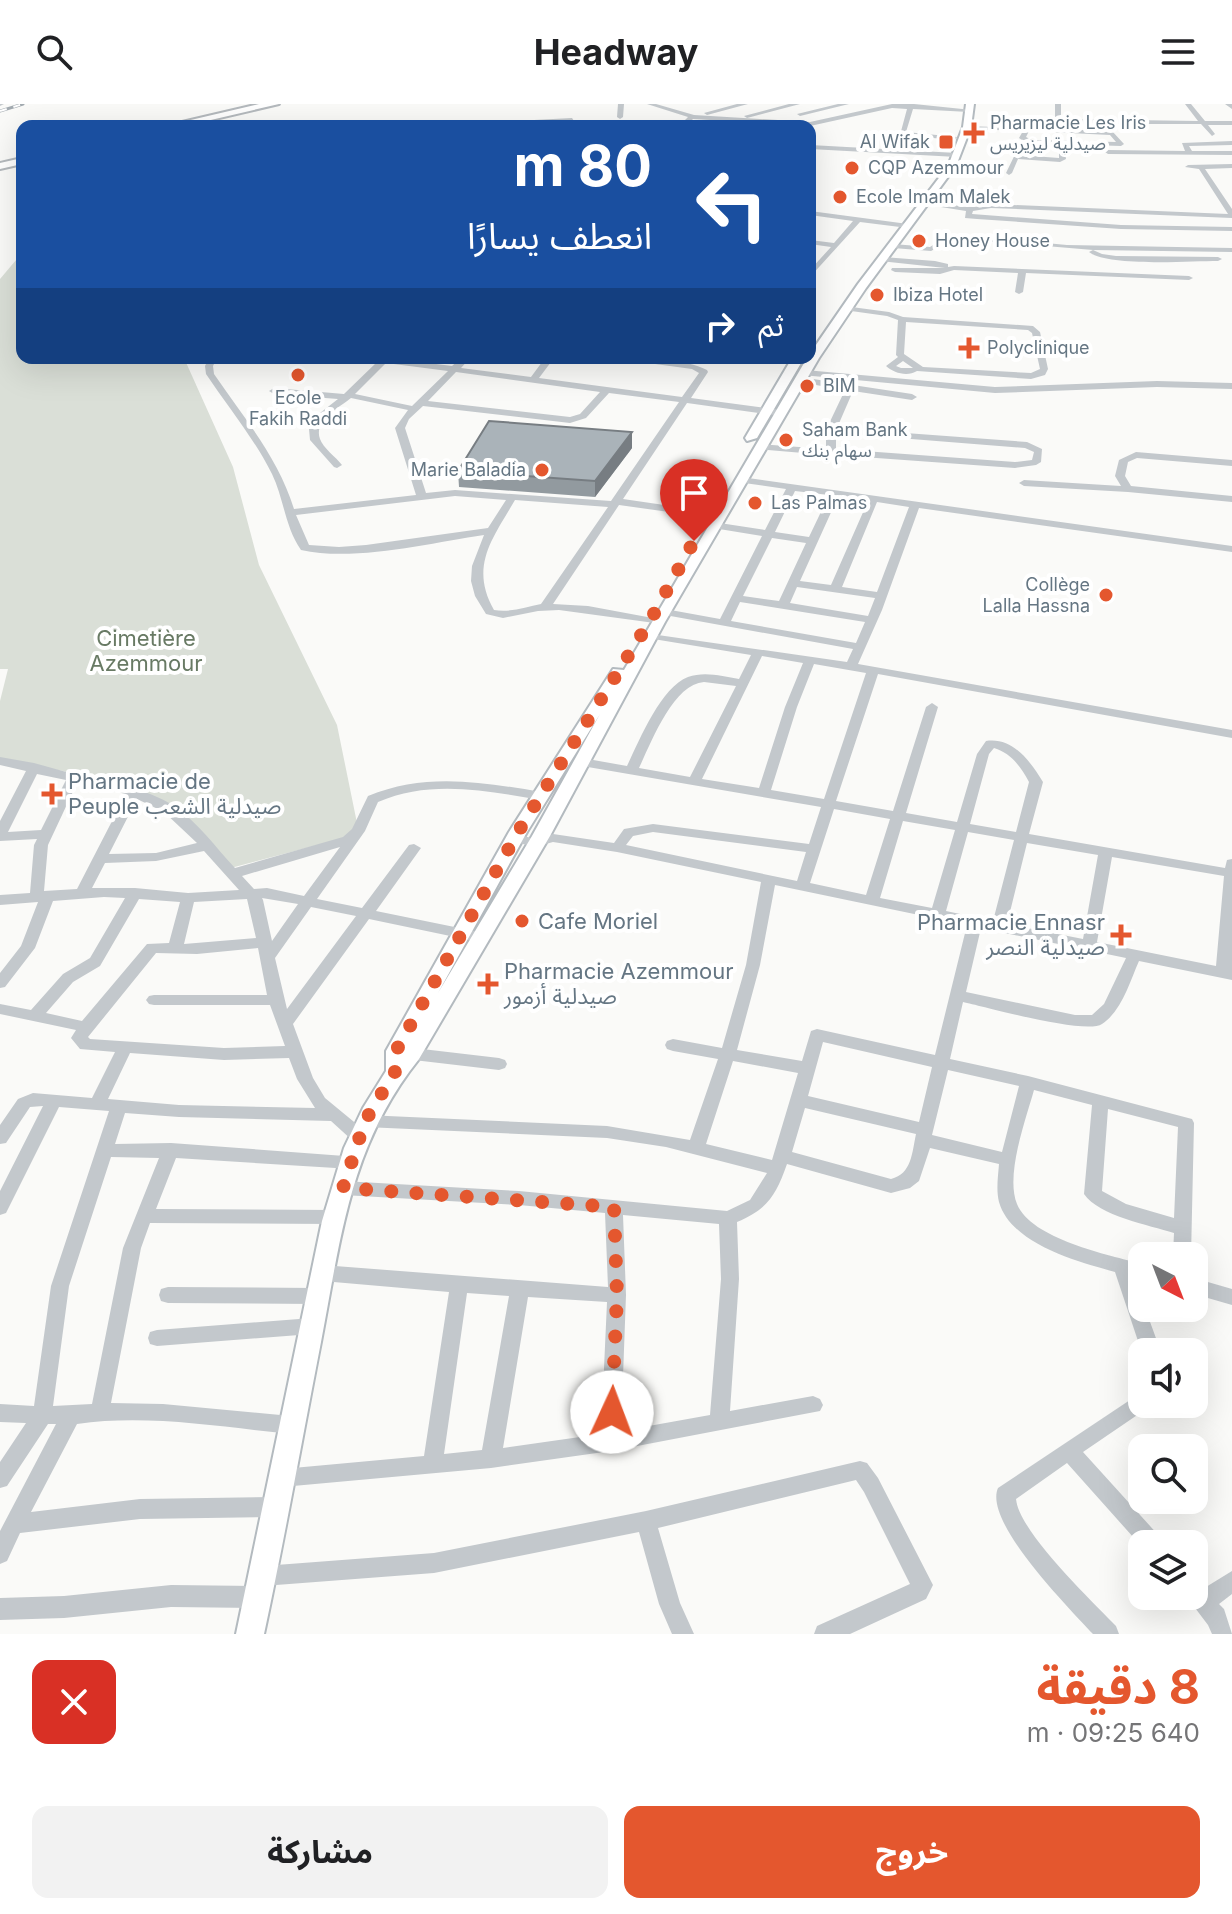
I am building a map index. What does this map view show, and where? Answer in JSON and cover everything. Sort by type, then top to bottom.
[{"type":"highway","points":[[198,120],[274,104]]},
{"type":"highway","points":[[215,120],[291,104]]},
{"type":"main road","points":[[819,328],[844,306],[893,246],[903,226],[926,204],[967,127],[966,107]]},
{"type":"main road","points":[[816,347],[953,154],[966,107]]},
{"type":"main road","points":[[716,514],[760,447],[795,364]]},
{"type":"main road","points":[[525,835],[548,833],[653,625],[774,412],[803,377],[808,364]]},
{"type":"main road","points":[[250,1634],[333,1217],[362,1129],[471,936],[525,835],[541,796],[653,625]]},
{"type":"street","points":[[620,117],[621,104]]},
{"type":"street","points":[[650,104],[694,117],[743,120]]},
{"type":"street","points":[[690,120],[745,104]]},
{"type":"street","points":[[777,104],[800,114],[846,104]]},
{"type":"street","points":[[732,119],[797,104]]},
{"type":"street","points":[[1058,104],[1058,122]]},
{"type":"street","points":[[1188,104],[1212,134]]},
{"type":"street","points":[[911,105],[903,134],[955,138]]},
{"type":"street","points":[[706,107],[717,111]]},
{"type":"street","points":[[816,123],[887,107],[966,107]]},
{"type":"street","points":[[1016,124],[1018,110]]},
{"type":"street","points":[[572,120],[573,111]]},
{"type":"street","points":[[799,120],[800,114]]},
{"type":"street","points":[[967,127],[1058,122],[1232,123]]},
{"type":"street","points":[[1025,140],[1121,145],[1108,122]]},
{"type":"street","points":[[1016,124],[1026,131],[1112,133]]},
{"type":"street","points":[[1025,140],[1022,138],[1026,131]]},
{"type":"street","points":[[1174,133],[1191,154]]},
{"type":"street","points":[[1009,173],[1025,140]]},
{"type":"street","points":[[1184,144],[1232,143]]},
{"type":"street","points":[[816,147],[953,154]]},
{"type":"street","points":[[1015,157],[1060,160],[1063,159],[1061,151],[1065,150],[1230,153],[1232,164],[1188,167]]},
{"type":"street","points":[[1203,154],[1214,166]]},
{"type":"street","points":[[1201,167],[1232,216]]},
{"type":"street","points":[[926,204],[967,215],[1121,227],[1232,229]]},
{"type":"street","points":[[967,215],[985,206],[1121,214],[1232,216]]},
{"type":"street","points":[[1120,248],[1123,243],[1121,214]]},
{"type":"street","points":[[816,215],[903,226]]},
{"type":"street","points":[[816,268],[859,219]]},
{"type":"street","points":[[893,246],[931,249],[951,238],[967,237],[1091,248],[1231,251]]},
{"type":"street","points":[[816,243],[836,245]]},
{"type":"street","points":[[1091,248],[1097,255],[1109,258],[1219,259]]},
{"type":"street","points":[[816,256],[826,257]]},
{"type":"street","points":[[883,259],[937,263],[944,270]]},
{"type":"street","points":[[895,270],[1022,271],[1189,278]]},
{"type":"street","points":[[940,285],[944,270]]},
{"type":"street","points":[[1019,292],[1022,271]]},
{"type":"street","points":[[844,306],[902,319],[1030,328],[1036,332],[1044,369],[1042,373],[1031,376],[899,371],[890,366],[903,358]]},
{"type":"street","points":[[902,319],[900,355],[921,370]]},
{"type":"street","points":[[210,364],[210,374],[265,453],[292,512],[302,545],[316,552],[492,531]]},
{"type":"street","points":[[337,465],[315,440],[314,429],[323,415],[380,364]]},
{"type":"street","points":[[416,364],[774,412]]},
{"type":"street","points":[[421,495],[400,435],[402,424],[460,364]]},
{"type":"street","points":[[533,380],[545,364]]},
{"type":"street","points":[[545,607],[686,400],[703,370],[668,364]]},
{"type":"street","points":[[803,377],[986,390],[1168,383],[1232,386]]},
{"type":"street","points":[[803,377],[912,397]]},
{"type":"street","points":[[831,454],[831,430],[850,388]]},
{"type":"street","points":[[274,391],[347,396],[571,424],[583,416],[606,390]]},
{"type":"street","points":[[760,447],[1015,465],[1036,462],[1039,451],[1027,445],[831,430]]},
{"type":"street","points":[[1128,489],[1123,485],[1121,469],[1126,458],[1133,456],[1232,463]]},
{"type":"street","points":[[741,480],[1232,549]]},
{"type":"street","points":[[1024,483],[1232,499]]},
{"type":"street","points":[[724,623],[792,487]]},
{"type":"street","points":[[783,605],[835,493]]},
{"type":"street","points":[[292,512],[421,495],[617,500],[716,514],[769,534],[812,541]]},
{"type":"street","points":[[513,496],[477,556],[475,566],[487,610],[497,615],[545,607],[589,610],[758,653],[873,670],[1232,734]]},
{"type":"street","points":[[835,589],[874,498]]},
{"type":"street","points":[[851,667],[915,504]]},
{"type":"street","points":[[794,583],[881,596]]},
{"type":"street","points":[[738,598],[872,620]]},
{"type":"street","points":[[653,625],[724,623],[859,647]]},
{"type":"street","points":[[694,782],[758,653]]},
{"type":"street","points":[[764,793],[810,660]]},
{"type":"street","points":[[802,886],[873,670]]},
{"type":"street","points":[[631,770],[662,713],[683,686],[700,679],[743,683]]},
{"type":"street","points":[[872,900],[932,707]]},
{"type":"street","points":[[938,913],[983,754],[990,744],[996,743],[1011,751],[1036,782],[999,925]]},
{"type":"street","points":[[0,761],[134,792],[169,809],[251,893],[259,908],[276,1000],[284,1025],[305,1079],[332,1115]]},
{"type":"street","points":[[548,833],[1228,974],[1231,868],[1106,851],[582,762]]},
{"type":"street","points":[[34,767],[0,836],[46,834]]},
{"type":"street","points":[[0,983],[28,948],[43,895],[40,853],[74,776]]},
{"type":"street","points":[[294,1052],[224,1054],[82,1044],[79,1038],[149,950],[156,947],[266,950],[310,900],[354,836],[373,799],[397,790],[465,787],[541,796]]},
{"type":"street","points":[[83,892],[134,792]]},
{"type":"street","points":[[617,848],[629,832],[653,828],[813,849]]},
{"type":"street","points":[[232,874],[354,836]]},
{"type":"street","points":[[100,859],[156,857],[205,846]]},
{"type":"street","points":[[284,1025],[414,848]]},
{"type":"street","points":[[1089,944],[1106,851]]},
{"type":"street","points":[[696,1148],[730,1053],[754,961],[769,880]]},
{"type":"street","points":[[0,900],[83,892],[188,898],[275,893],[471,936]]},
{"type":"street","points":[[34,1016],[68,978],[95,962],[135,893]]},
{"type":"street","points":[[175,948],[188,898]]},
{"type":"street","points":[[0,1138],[26,1101],[98,1103],[179,1111],[332,1115],[362,1129],[570,1129],[778,1162],[891,1186],[904,1183],[913,1176],[926,1135],[975,921]]},
{"type":"street","points":[[959,996],[1075,1021],[1096,1021],[1110,1007],[1135,954]]},
{"type":"street","points":[[154,1000],[276,1000]]},
{"type":"street","points":[[0,1009],[86,1027]]},
{"type":"street","points":[[343,1188],[728,1218],[755,1205],[778,1162],[817,1035],[1028,1082],[1186,1123],[1182,1242]]},
{"type":"street","points":[[673,1045],[806,1068]]},
{"type":"street","points":[[98,1103],[125,1047]]},
{"type":"street","points":[[401,1058],[499,1064]]},
{"type":"street","points":[[1028,1082],[1009,1160],[1009,1207],[1041,1237],[1063,1249],[1128,1268]]},
{"type":"street","points":[[799,1100],[1009,1160]]},
{"type":"street","points":[[0,1208],[54,1101]]},
{"type":"street","points":[[1100,1101],[1093,1194],[1121,1210],[1183,1228]]},
{"type":"street","points":[[0,1479],[42,1416],[60,1286],[119,1105]]},
{"type":"street","points":[[105,1150],[171,1150],[352,1162]]},
{"type":"street","points":[[100,1412],[132,1248],[171,1150]]},
{"type":"street","points":[[611,1442],[617,1295],[614,1207]]},
{"type":"street","points":[[144,1216],[333,1217]]},
{"type":"street","points":[[719,1421],[730,1279],[728,1218]]},
{"type":"street","points":[[1122,1267],[1146,1338]]},
{"type":"street","points":[[168,1295],[319,1284],[520,1287],[617,1295]]},
{"type":"street","points":[[433,1463],[459,1285]]},
{"type":"street","points":[[491,1459],[520,1287]]},
{"type":"street","points":[[1208,1290],[1232,1297]]},
{"type":"street","points":[[157,1338],[312,1326]]},
{"type":"street","points":[[282,1478],[491,1459],[611,1442],[813,1405]]},
{"type":"street","points":[[1108,1634],[1018,1532],[1003,1502],[1013,1487],[1128,1410]]},
{"type":"street","points":[[0,1413],[42,1416],[100,1412],[163,1413],[291,1425]]},
{"type":"street","points":[[0,1554],[71,1416]]},
{"type":"street","points":[[1069,1450],[1140,1530]]},
{"type":"street","points":[[0,1609],[64,1607],[261,1587],[434,1563],[646,1521],[860,1470],[871,1485],[922,1585],[918,1592],[825,1634]]},
{"type":"street","points":[[14,1524],[140,1509],[275,1507]]},
{"type":"street","points":[[646,1521],[670,1604],[683,1634]]},
{"type":"street","points":[[1208,1592],[1232,1581]]},
{"type":"street","points":[[1208,1607],[1223,1634]]},
{"type":"green space","name":"Cimetière Azemmour","points":[[16,260],[16,364],[187,364],[233,467],[259,565],[337,725],[357,823],[348,837],[227,869],[177,811],[63,771],[0,760],[0,701],[8,669],[0,669],[0,279]]},
{"type":"building","name":"Marie Baladia","points":[[489,421],[632,432],[595,481],[458,471]]},
{"type":"railway","points":[[0,111],[23,104]]},
{"type":"place","name":"Pharmacie Les Iris صيدلية ليزيريس","points":[[974,133]]},
{"type":"place","name":"Al Wifak","points":[[946,142]]},
{"type":"place","name":"CQP Azemmour","points":[[852,168]]},
{"type":"place","name":"Ecole Imam Malek","points":[[840,197]]},
{"type":"place","name":"Honey House","points":[[919,241]]},
{"type":"place","name":"Ibiza Hotel","points":[[877,295]]},
{"type":"place","name":"Polyclinique","points":[[969,348]]},
{"type":"place","name":"Ecole Fakih Raddi","points":[[298,375]]},
{"type":"place","name":"BIM","points":[[807,386]]},
{"type":"place","name":"Saham Bank سهام بنك","points":[[786,440]]},
{"type":"place","name":"Marie Baladia","points":[[542,470]]},
{"type":"place","name":"Las Palmas","points":[[755,503]]},
{"type":"place","name":"Collège Lalla Hassna","points":[[1106,595]]},
{"type":"place","name":"Pharmacie de Peuple صيدلية الشعب","points":[[52,794]]},
{"type":"place","name":"Cafe Moriel","points":[[522,921]]},
{"type":"place","name":"Pharmacie Ennasr صيدلية النصر","points":[[1121,935]]},
{"type":"place","name":"Pharmacie Azemmour صيدلية أزمور","points":[[488,984]]},
{"type":"route","points":[[612,1412],[617,1295],[614,1207],[343,1188],[365,1121],[396,1070],[396,1051],[518,832],[650,621],[694,541]]}]
